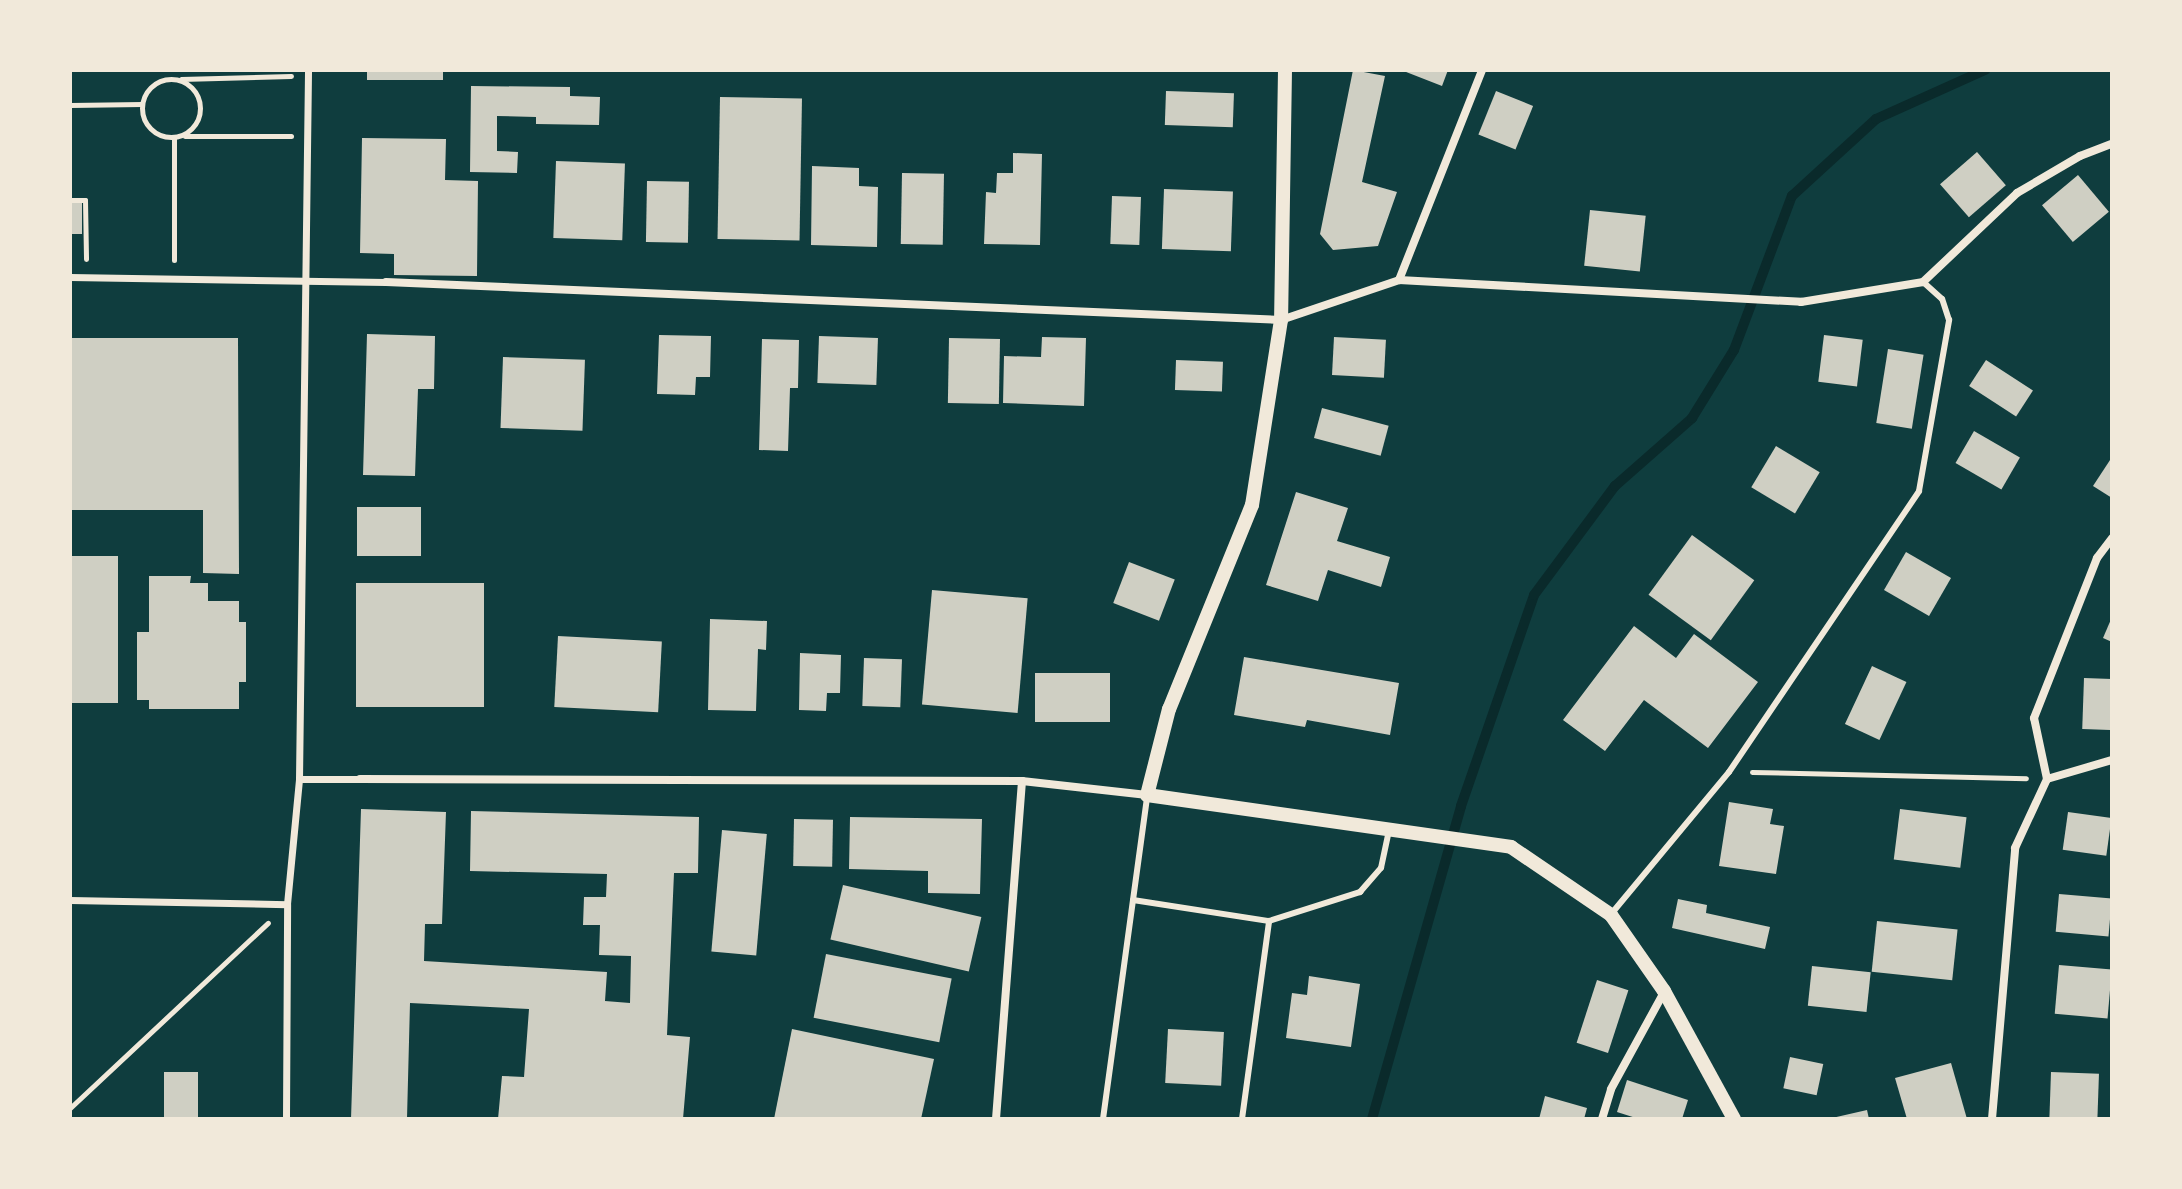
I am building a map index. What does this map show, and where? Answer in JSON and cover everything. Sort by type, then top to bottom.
[{"type":"street","points":[[1147,795],[1169,709],[1252,505],[1281,320],[1285,70]]},
{"type":"street","points":[[1399,280],[1482,70]]},
{"type":"street","points":[[286,1119],[287,904],[299,779],[308,73]]},
{"type":"street","points":[[70,277],[305,278],[1281,320],[1399,280],[1801,302],[1923,282],[2017,193],[2112,144]]},
{"type":"street","points":[[1992,1119],[2015,848],[2047,779],[2034,718],[2091,571],[2112,538]]},
{"type":"street","points":[[2047,779],[2112,760]]},
{"type":"street","points":[[299,779],[1022,781],[1423,832],[1511,847],[1611,915],[1664,991],[1734,1119]]},
{"type":"street","points":[[996,1119],[1022,781]]},
{"type":"street","points":[[70,900],[287,904]]},
{"type":"street","points":[[1602,1119],[1611,1089],[1664,991]]},
{"type":"lane","points":[[1611,915],[1729,772],[1919,491],[1949,320],[1942,299],[1923,282]]},
{"type":"lane","points":[[1103,1119],[1147,795]]},
{"type":"lane","points":[[1133,900],[1269,921],[1360,892],[1381,868],[1389,828]]},
{"type":"lane","points":[[1242,1119],[1269,921]]},
{"type":"path","points":[[171,70],[174,78],[194,88],[201,106],[195,125],[177,136]]},
{"type":"path","points":[[307,136],[177,136],[152,130],[142,104],[151,86],[174,78],[308,73]]},
{"type":"path","points":[[70,105],[142,104]]},
{"type":"path","points":[[174,277],[177,136]]},
{"type":"path","points":[[70,200],[85,200],[86,277]]},
{"type":"path","points":[[1729,772],[2047,779]]},
{"type":"path","points":[[70,1108],[287,904]]},
{"type":"building","points":[[367,70],[443,70],[443,80],[367,80]]},
{"type":"building","points":[[1353,70],[1385,76],[1362,182],[1397,192],[1378,246],[1333,250],[1320,234]]},
{"type":"building","points":[[1401,70],[1448,70],[1442,86]]},
{"type":"building","points":[[471,86],[570,87],[570,96],[600,97],[599,125],[536,124],[536,117],[497,116],[497,151],[518,152],[517,173],[470,172]]},
{"type":"building","points":[[1166,91],[1234,93],[1233,127],[1165,125]]},
{"type":"building","points":[[1496,91],[1533,106],[1515,150],[1478,135]]},
{"type":"building","points":[[720,97],[802,98],[800,240],[718,239]]},
{"type":"building","points":[[362,138],[446,139],[445,180],[478,181],[477,276],[394,275],[394,254],[360,253]]},
{"type":"building","points":[[1977,152],[2006,185],[1969,217],[1940,184]]},
{"type":"building","points":[[1013,153],[1042,154],[1040,245],[984,244],[986,192],[996,193],[997,173],[1013,173]]},
{"type":"building","points":[[556,161],[625,163],[622,240],[553,238]]},
{"type":"building","points":[[812,166],[859,168],[859,186],[878,187],[877,247],[811,245]]},
{"type":"building","points":[[902,173],[944,174],[943,245],[901,244]]},
{"type":"building","points":[[2078,175],[2109,212],[2073,242],[2042,205]]},
{"type":"building","points":[[647,181],[689,182],[688,243],[646,242]]},
{"type":"building","points":[[1164,189],[1233,191],[1231,251],[1162,249]]},
{"type":"building","points":[[1112,196],[1141,197],[1139,245],[1110,244]]},
{"type":"building","points":[[70,203],[82,203],[82,234],[70,234]]},
{"type":"building","points":[[1590,210],[1646,216],[1640,272],[1584,266]]},
{"type":"building","points":[[367,334],[435,336],[434,389],[418,389],[415,476],[363,475]]},
{"type":"building","points":[[659,335],[711,336],[710,377],[696,377],[695,395],[657,394]]},
{"type":"building","points":[[1824,335],[1863,340],[1857,386],[1818,382]]},
{"type":"building","points":[[819,336],[878,338],[876,385],[817,383]]},
{"type":"building","points":[[1042,337],[1086,338],[1084,406],[1003,403],[1004,356],[1041,357]]},
{"type":"building","points":[[1334,337],[1386,340],[1384,378],[1332,375]]},
{"type":"building","points":[[70,338],[238,338],[239,574],[203,573],[203,510],[70,510]]},
{"type":"building","points":[[949,338],[1000,339],[999,404],[948,403]]},
{"type":"building","points":[[762,339],[799,340],[798,388],[790,388],[788,451],[759,450]]},
{"type":"building","points":[[1888,349],[1924,355],[1912,429],[1876,423]]},
{"type":"building","points":[[503,357],[585,360],[582,431],[501,428]]},
{"type":"building","points":[[1176,360],[1223,362],[1222,392],[1175,390]]},
{"type":"building","points":[[1986,360],[2033,390],[2016,416],[1969,386]]},
{"type":"building","points":[[1322,408],[1389,426],[1381,456],[1314,438]]},
{"type":"building","points":[[1974,431],[2020,458],[2001,490],[1956,463]]},
{"type":"building","points":[[1776,446],[1820,472],[1795,513],[1751,487]]},
{"type":"building","points":[[2112,457],[2112,498],[2093,486]]},
{"type":"building","points":[[1296,492],[1348,508],[1337,541],[1390,557],[1381,587],[1328,570],[1318,601],[1266,585]]},
{"type":"building","points":[[357,507],[421,507],[421,556],[357,556]]},
{"type":"building","points":[[1692,535],[1754,580],[1711,640],[1649,595]]},
{"type":"building","points":[[1906,552],[1951,578],[1929,616],[1884,590]]},
{"type":"building","points":[[70,556],[118,556],[118,703],[70,703]]},
{"type":"building","points":[[1129,562],[1175,580],[1159,621],[1113,603]]},
{"type":"building","points":[[149,576],[191,576],[190,583],[208,583],[208,601],[239,601],[239,622],[246,622],[246,682],[239,682],[239,709],[149,709],[149,700],[137,700],[137,632],[149,632]]},
{"type":"building","points":[[356,583],[484,583],[484,707],[356,707]]},
{"type":"building","points":[[932,590],[1028,598],[1018,713],[922,705]]},
{"type":"building","points":[[2112,617],[2112,642],[2103,638]]},
{"type":"building","points":[[710,619],[767,621],[766,650],[758,649],[756,711],[708,710]]},
{"type":"building","points":[[1634,626],[1676,658],[1694,634],[1758,682],[1708,748],[1644,700],[1605,751],[1563,720]]},
{"type":"building","points":[[558,636],[662,641],[658,712],[554,707]]},
{"type":"building","points":[[800,653],[841,655],[840,693],[827,693],[826,711],[799,710]]},
{"type":"building","points":[[1244,657],[1399,683],[1390,735],[1307,720],[1305,727],[1234,715]]},
{"type":"building","points":[[864,658],[902,659],[900,707],[862,706]]},
{"type":"building","points":[[1872,666],[1906,682],[1879,740],[1845,724]]},
{"type":"building","points":[[1035,673],[1110,673],[1110,722],[1035,722]]},
{"type":"building","points":[[2084,678],[2112,679],[2110,730],[2082,729]]},
{"type":"building","points":[[1729,802],[1773,809],[1770,824],[1784,826],[1776,874],[1719,866]]},
{"type":"building","points":[[361,809],[446,812],[442,924],[425,924],[424,961],[607,972],[605,1001],[630,1003],[631,956],[599,955],[600,925],[583,925],[584,897],[606,897],[607,874],[470,871],[471,811],[699,817],[698,873],[674,873],[667,1035],[690,1037],[683,1119],[498,1119],[502,1076],[524,1077],[529,1009],[410,1003],[407,1119],[351,1119]]},
{"type":"building","points":[[1900,809],[1967,817],[1960,868],[1894,860]]},
{"type":"building","points":[[2068,812],[2112,818],[2106,856],[2063,850]]},
{"type":"building","points":[[850,817],[982,819],[980,894],[928,893],[928,871],[849,869]]},
{"type":"building","points":[[794,819],[833,820],[832,867],[793,866]]},
{"type":"building","points":[[722,830],[767,834],[756,955],[711,952]]},
{"type":"building","points":[[843,885],[981,917],[969,972],[830,940]]},
{"type":"building","points":[[2059,894],[2112,899],[2108,936],[2056,932]]},
{"type":"building","points":[[1678,899],[1707,905],[1706,913],[1770,927],[1765,949],[1672,928]]},
{"type":"building","points":[[1877,921],[1958,929],[1952,980],[1872,972]]},
{"type":"building","points":[[826,954],[952,978],[939,1042],[814,1018]]},
{"type":"building","points":[[2059,965],[2112,970],[2108,1018],[2055,1014]]},
{"type":"building","points":[[1812,966],[1871,972],[1866,1012],[1808,1006]]},
{"type":"building","points":[[1309,976],[1360,984],[1351,1047],[1286,1038],[1292,993],[1307,995]]},
{"type":"building","points":[[1597,980],[1628,990],[1608,1053],[1577,1043]]},
{"type":"building","points":[[792,1029],[934,1059],[921,1119],[774,1119]]},
{"type":"building","points":[[1168,1029],[1224,1032],[1221,1086],[1165,1083]]},
{"type":"building","points":[[1790,1057],[1823,1064],[1817,1095],[1783,1088]]},
{"type":"building","points":[[1951,1063],[1967,1119],[1907,1119],[1895,1078]]},
{"type":"building","points":[[164,1072],[198,1072],[198,1119],[164,1119]]},
{"type":"building","points":[[2051,1072],[2099,1074],[2097,1119],[2049,1119]]},
{"type":"building","points":[[1627,1080],[1688,1100],[1682,1119],[1639,1119],[1617,1112]]},
{"type":"building","points":[[1545,1096],[1587,1108],[1584,1119],[1539,1119]]},
{"type":"building","points":[[1867,1110],[1869,1119],[1832,1119],[1832,1118]]},
{"type":"waterway","points":[[1372,1119],[1461,806],[1534,595],[1615,486],[1692,418],[1734,350],[1792,196],[1876,119],[1985,70]]}]
